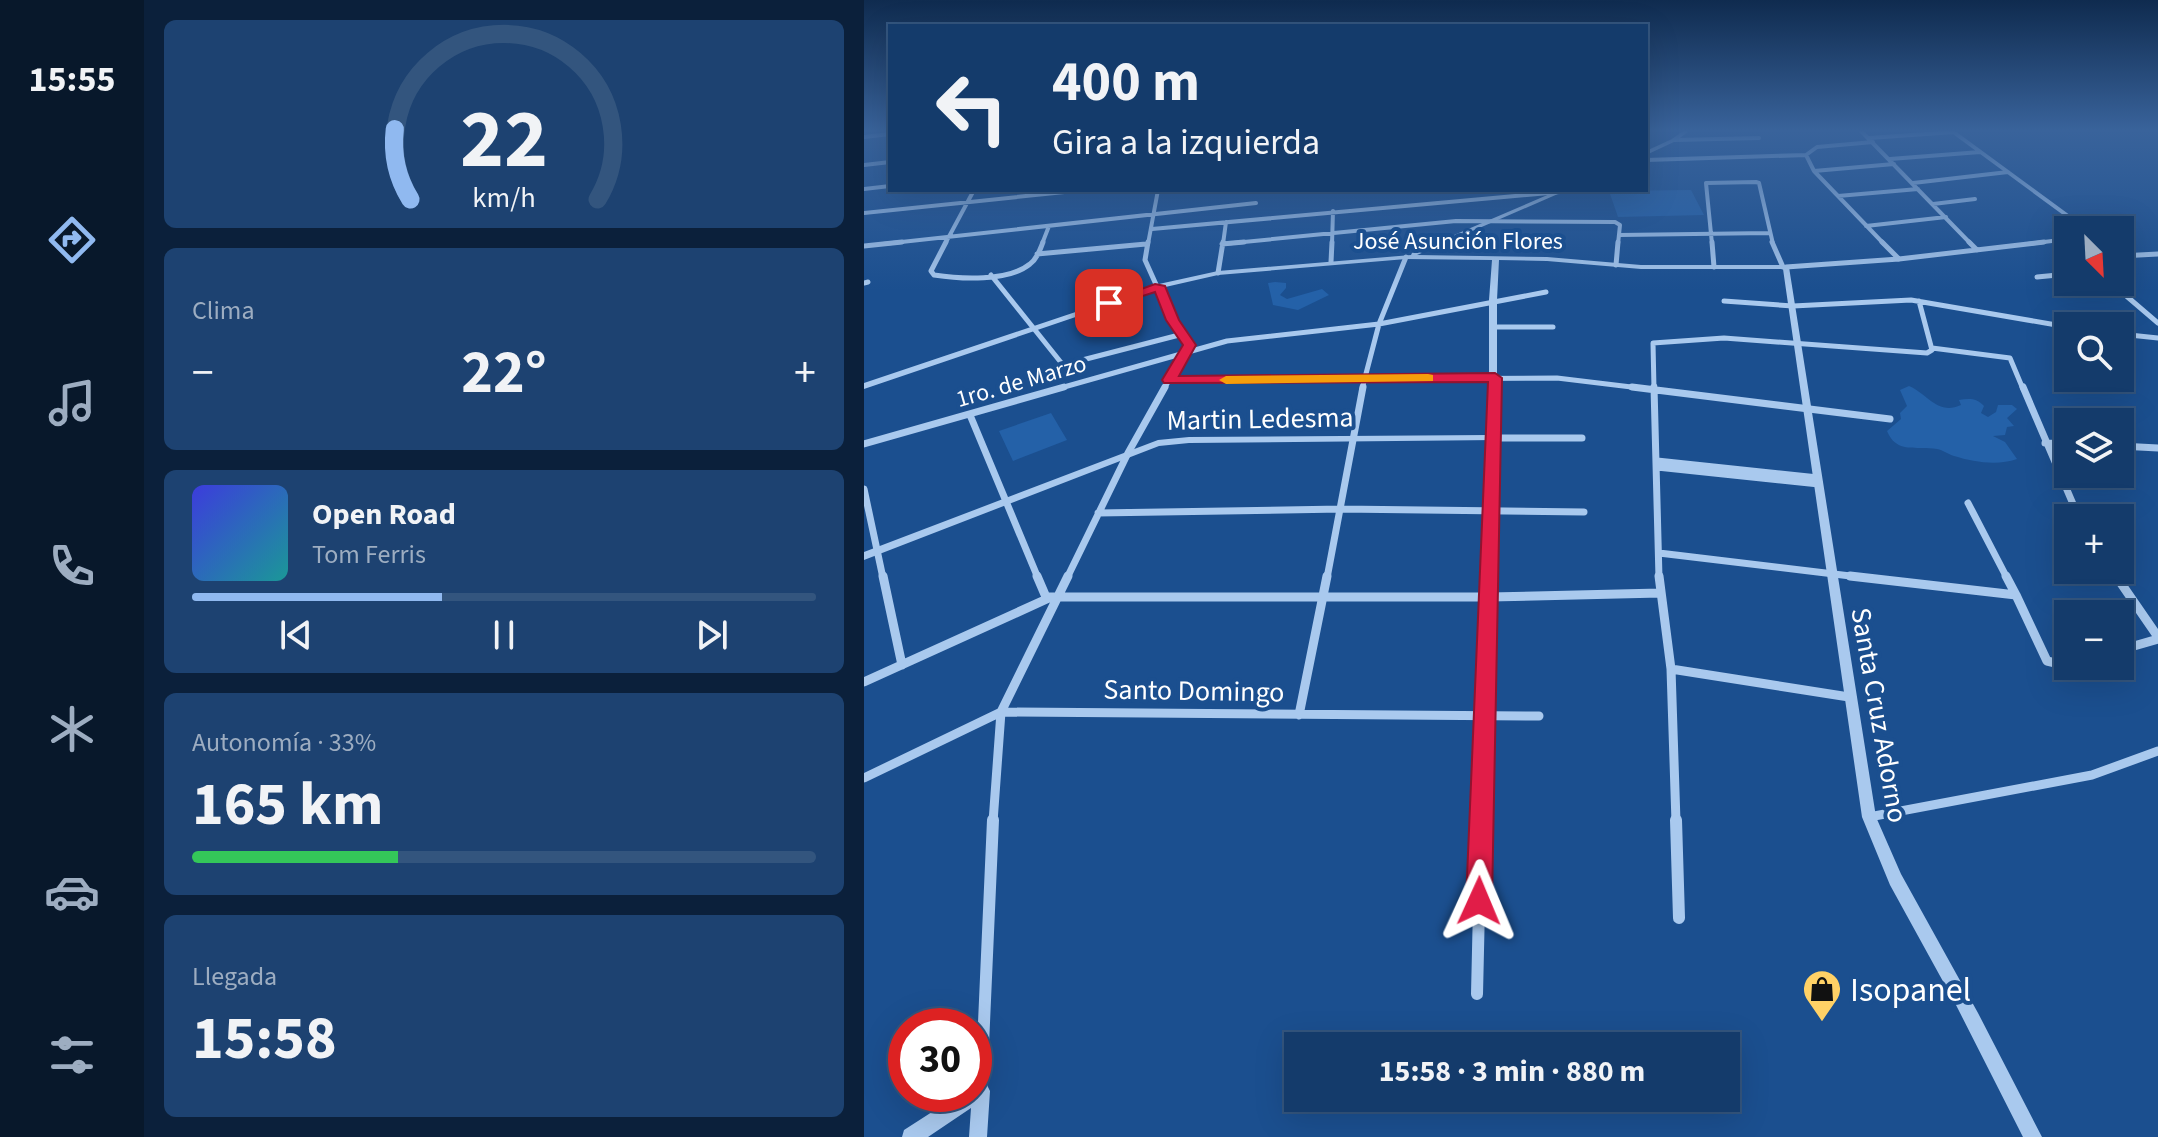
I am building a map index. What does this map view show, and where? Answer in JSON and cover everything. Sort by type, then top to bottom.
[{"type":"street","points":[[1706,184],[1714,267]]},
{"type":"street","points":[[1759,184],[1769,233],[1784,267]]},
{"type":"street","points":[[1827,184],[1899,259]]},
{"type":"street","points":[[1914,184],[1977,250]]},
{"type":"street","points":[[2025,184],[2068,216]]},
{"type":"street","points":[[864,189],[888,186]]},
{"type":"street","points":[[1838,196],[1918,189]]},
{"type":"street","points":[[973,192],[931,271],[940,277],[991,275],[1022,269],[1037,254],[1049,226]]},
{"type":"street","points":[[864,213],[1065,192]]},
{"type":"street","points":[[985,1008],[996,748],[1001,712],[1052,598],[1128,453],[1188,351],[1189,345],[1172,320],[1159,286],[1146,265],[1146,244],[1156,214],[1158,192]]},
{"type":"street","points":[[1152,229],[1551,192]]},
{"type":"street","points":[[1299,715],[1355,439],[1364,379],[1379,324],[1406,257],[1560,192]]},
{"type":"street","points":[[1933,204],[1975,199]]},
{"type":"street","points":[[864,246],[1256,203]]},
{"type":"street","points":[[1331,262],[1333,211]]},
{"type":"street","points":[[1866,226],[1946,217]]},
{"type":"street","points":[[1222,244],[1456,221],[1615,222],[1620,225],[1616,265]]},
{"type":"street","points":[[1218,273],[1226,222]]},
{"type":"street","points":[[1619,235],[1769,233]]},
{"type":"street","name":"José Asunción Flores","points":[[864,386],[1159,286],[1218,273],[1406,257],[1496,258],[1616,265],[1784,267],[1899,259],[2054,240]]},
{"type":"street","points":[[1037,254],[1146,244]]},
{"type":"street","points":[[2134,255],[2158,254]]},
{"type":"street","points":[[1477,994],[1483,716],[1493,511],[1493,300],[1496,258]]},
{"type":"street","name":"Santa Cruz Adorno","points":[[1784,267],[1793,306],[1796,344],[1869,817],[1887,864],[2033,1137]]},
{"type":"street","points":[[991,275],[1063,365],[1183,334]]},
{"type":"street","points":[[2037,277],[2054,275]]},
{"type":"street","name":"1ro. de Marzo","points":[[864,444],[1188,351],[1242,339],[1379,324],[1546,292]]},
{"type":"street","points":[[2128,296],[2158,323]]},
{"type":"street","points":[[1724,301],[1793,306],[1903,299],[2054,325]]},
{"type":"street","points":[[1919,301],[1932,348]]},
{"type":"street","points":[[1495,327],[1553,327]]},
{"type":"street","points":[[2134,335],[2158,338]]},
{"type":"street","points":[[1679,918],[1671,669],[1660,593],[1653,343],[1724,338],[1919,353],[1927,353],[1932,348]]},
{"type":"street","points":[[1932,348],[2010,358],[2073,504]]},
{"type":"street","points":[[1169,380],[1557,378],[1890,419]]},
{"type":"street","points":[[970,415],[1009,501],[1043,593],[1052,598]]},
{"type":"street","name":"Martin Ledesma","points":[[864,556],[1158,443],[1189,440],[1582,438]]},
{"type":"street","points":[[2045,443],[2054,443]]},
{"type":"street","points":[[2134,447],[2158,448]]},
{"type":"street","points":[[1657,464],[1818,481]]},
{"type":"street","points":[[864,489],[902,665]]},
{"type":"street","points":[[1968,503],[2047,661],[2054,665]]},
{"type":"street","points":[[1098,513],[1341,509],[1584,512]]},
{"type":"street","points":[[1659,553],[2016,595]]},
{"type":"street","points":[[2121,584],[2158,638],[2134,646]]},
{"type":"street","points":[[864,682],[1052,598],[1490,597],[1660,593]]},
{"type":"street","points":[[1671,669],[1849,697]]},
{"type":"street","name":"Santo Domingo","points":[[864,778],[1001,712],[1539,716]]},
{"type":"street","points":[[1869,817],[2092,775],[2158,751]]},
{"type":"street","points":[[911,1137],[949,1112]]},
{"type":"street","points":[[978,1137],[980,1112]]},
{"type":"shaded area","points":[[1691,190],[1704,215],[1618,217],[1609,192]]},
{"type":"shaded area","points":[[1268,283],[1286,283],[1280,295],[1287,299],[1322,289],[1329,295],[1298,310],[1273,305]]},
{"type":"shaded area","points":[[1909,386],[1946,408],[1961,405],[1959,400],[1976,400],[1984,406],[1981,413],[1988,417],[1996,412],[1998,405],[2012,405],[2017,409],[2007,418],[2014,426],[2007,427],[2005,435],[1993,436],[2005,442],[2017,459],[1994,463],[1977,461],[1937,449],[1908,448],[1896,443],[1887,431],[1901,419],[1900,413],[1907,406],[1900,390]]},
{"type":"shaded area","points":[[1051,413],[1067,440],[1013,461],[999,431]]},
{"type":"slow traffic","points":[[1226,380],[1428,378]]},
{"type":"place","name":"Isopanel","points":[[1822,1023]]},
{"type":"route","points":[[1109,303],[1159,286],[1172,320],[1189,345],[1169,380],[1495,378],[1479,901]]}]
